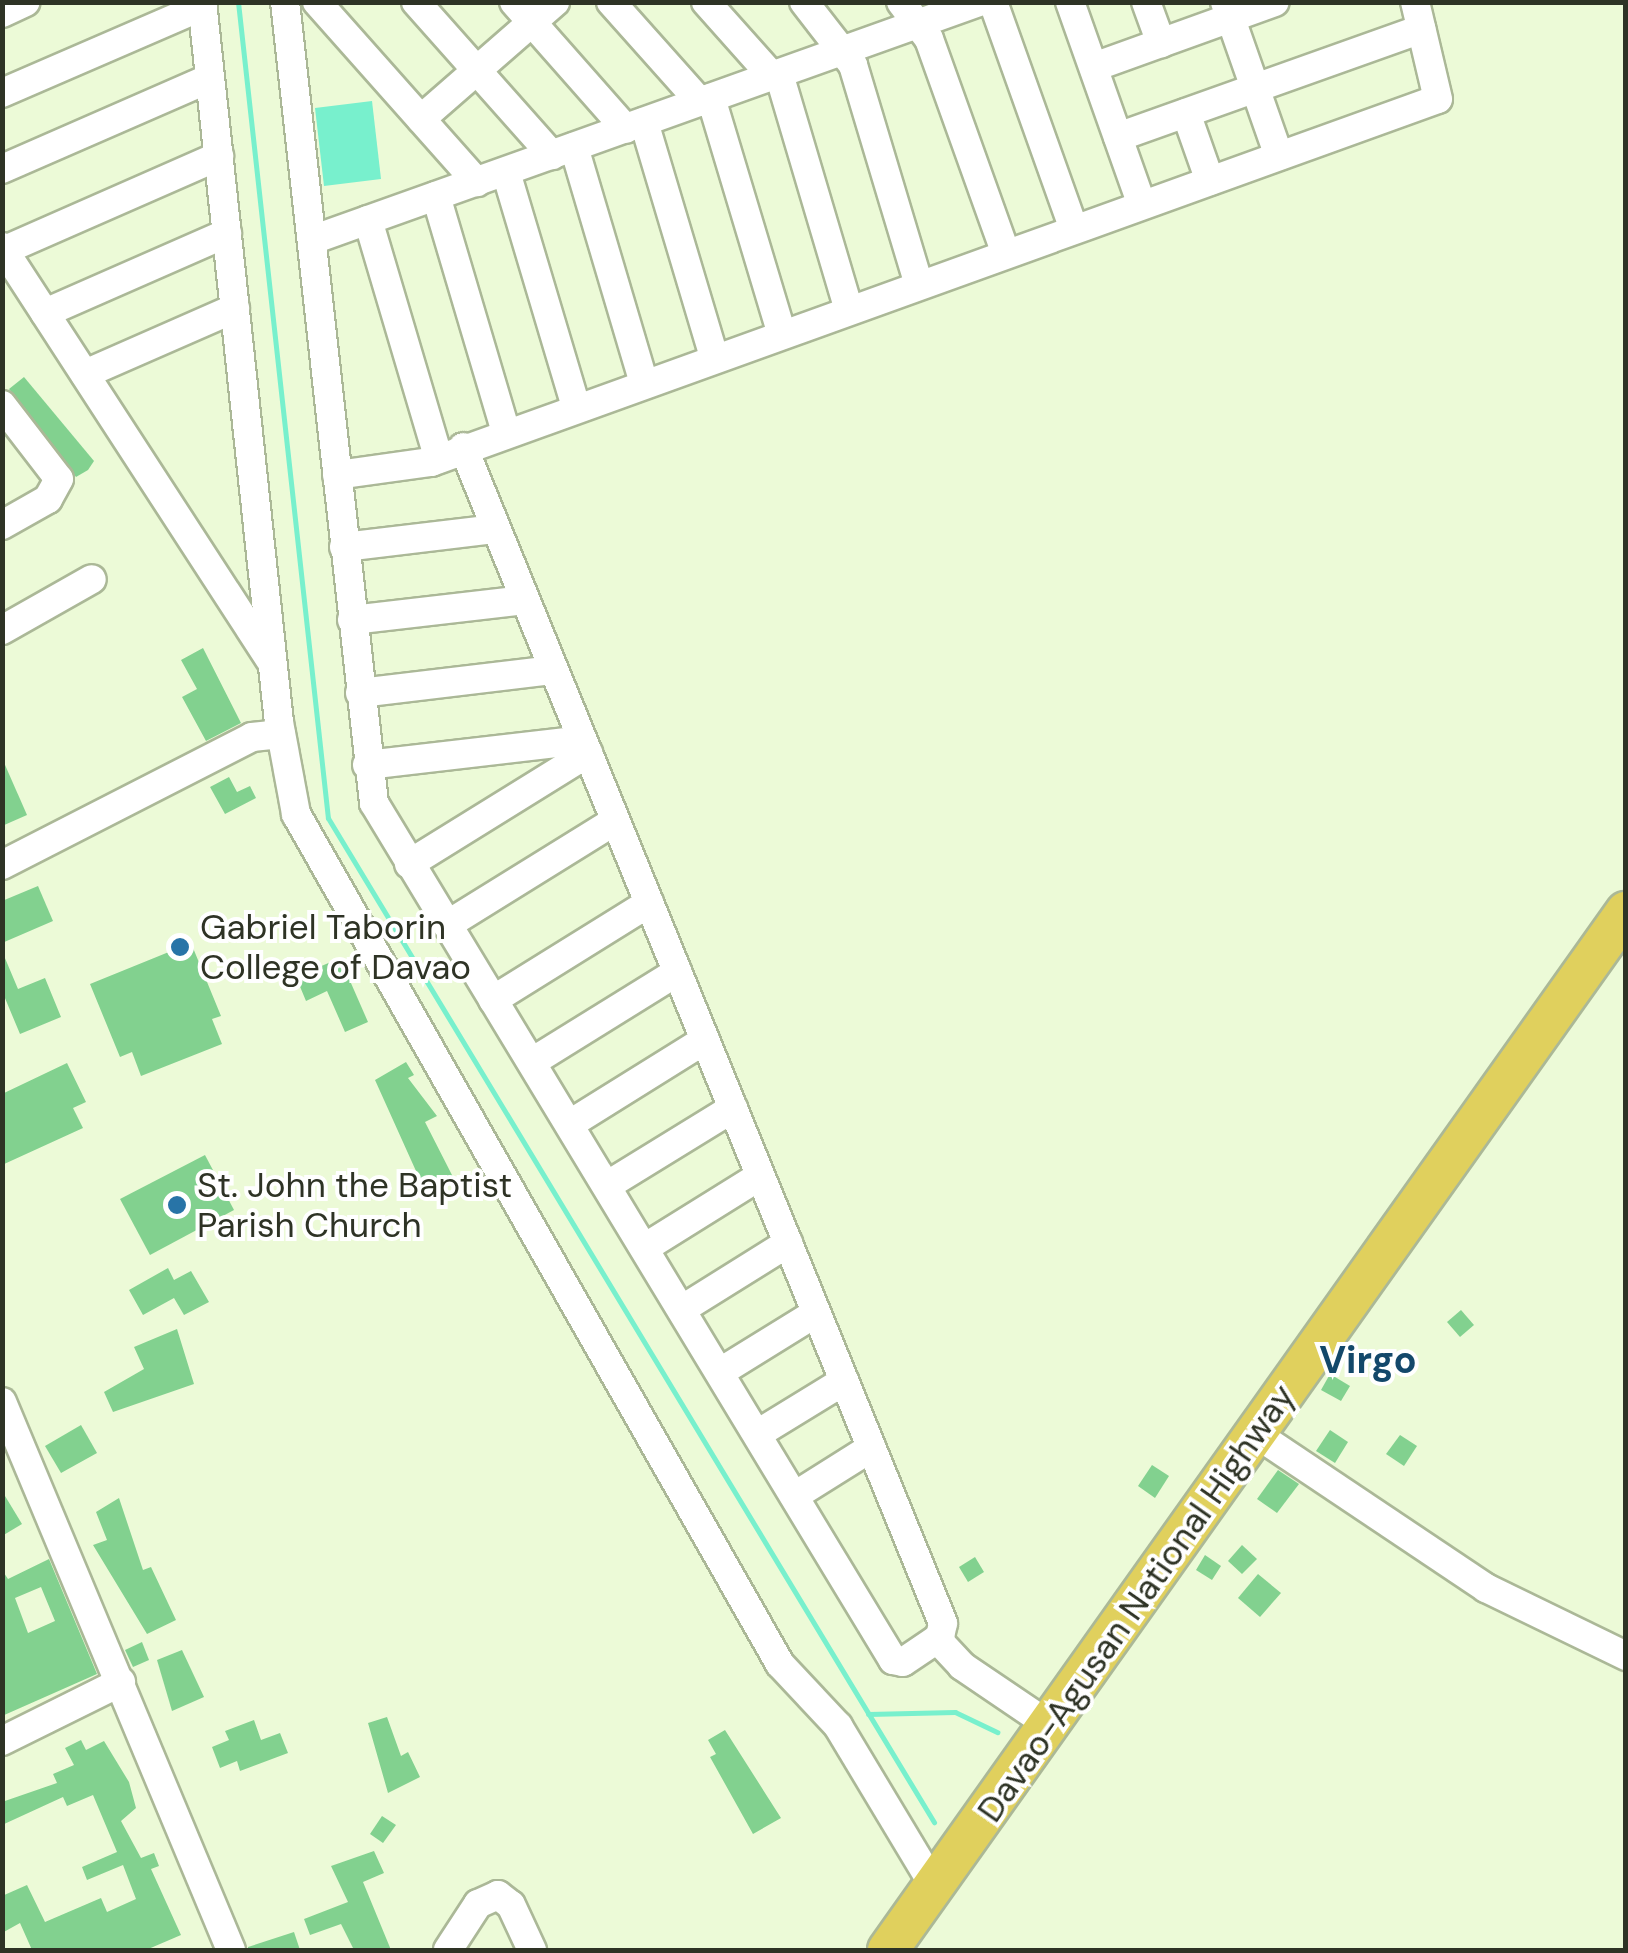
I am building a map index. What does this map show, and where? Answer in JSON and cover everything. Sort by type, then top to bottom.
[{"type":"highway","name":"Davao-Agusan National Highway","points":[[888,1950],[1626,912]]},
{"type":"street","points":[[2,13],[26,2]]},
{"type":"street","points":[[285,2],[368,765],[378,812],[684,1308],[893,1660],[906,1660],[937,1639],[943,1623],[496,529],[451,453],[368,220]]},
{"type":"street","points":[[318,2],[477,182]]},
{"type":"street","points":[[416,2],[477,71],[563,151],[644,383]]},
{"type":"street","points":[[422,119],[477,71],[523,13],[555,2]]},
{"type":"street","points":[[611,2],[705,100],[782,334]]},
{"type":"street","points":[[706,2],[775,75],[849,310]]},
{"type":"street","points":[[804,2],[846,50],[918,284]]},
{"type":"street","points":[[312,240],[846,50],[910,13],[979,2]]},
{"type":"street","points":[[993,2],[1074,229]]},
{"type":"street","points":[[1070,2],[1142,205]]},
{"type":"street","points":[[1146,2],[1161,43]]},
{"type":"street","points":[[1094,68],[1161,43],[1227,10],[1275,2]]},
{"type":"street","points":[[2,93],[203,4],[280,734],[290,793],[307,835],[519,1197],[687,1506],[780,1664],[838,1726],[934,1886]]},
{"type":"street","points":[[1227,10],[1280,156]]},
{"type":"street","points":[[523,13],[635,125],[714,358]]},
{"type":"street","points":[[910,13],[1006,254]]},
{"type":"street","points":[[337,475],[451,453],[1438,100],[1418,16],[1255,88],[1118,137]]},
{"type":"street","points":[[2,169],[210,78]]},
{"type":"street","points":[[1186,113],[1210,181]]},
{"type":"street","points":[[219,156],[4,248],[274,665]]},
{"type":"street","points":[[506,172],[576,407]]},
{"type":"street","points":[[436,196],[506,432]]},
{"type":"street","points":[[45,313],[227,233]]},
{"type":"street","points":[[85,374],[235,308]]},
{"type":"street","points":[[2,405],[59,479],[48,499],[2,525]]},
{"type":"street","points":[[344,547],[496,529]]},
{"type":"street","points":[[2,630],[92,580]]},
{"type":"street","points":[[352,620],[525,600]]},
{"type":"street","points":[[360,693],[554,670]]},
{"type":"street","points":[[2,865],[252,737],[280,734]]},
{"type":"street","points":[[368,765],[585,746]]},
{"type":"street","points":[[409,864],[585,746]]},
{"type":"street","points":[[447,925],[616,821]]},
{"type":"street","points":[[493,1000],[649,903]]},
{"type":"street","points":[[532,1062],[677,972]]},
{"type":"street","points":[[570,1124],[705,1040]]},
{"type":"street","points":[[608,1185],[732,1108]]},
{"type":"street","points":[[646,1246],[760,1176]]},
{"type":"street","points":[[684,1308],[788,1243]]},
{"type":"street","points":[[722,1371],[816,1312]]},
{"type":"street","points":[[759,1433],[844,1380]]},
{"type":"street","points":[[2,1402],[231,1950]]},
{"type":"street","points":[[1256,1434],[1486,1588],[1626,1656]]},
{"type":"street","points":[[796,1495],[872,1448]]},
{"type":"street","points":[[937,1639],[962,1666],[1049,1725]]},
{"type":"street","points":[[2,1741],[121,1682]]},
{"type":"street","points":[[448,1950],[478,1904],[498,1895],[511,1904],[532,1950]]},
{"type":"water","points":[[372,101],[381,179],[324,186],[315,108]]},
{"type":"building","points":[[24,377],[94,461],[88,470],[76,477],[9,389]]},
{"type":"building","points":[[203,648],[241,723],[206,741],[182,697],[197,689],[181,660]]},
{"type":"building","points":[[2,758],[27,815],[2,826]]},
{"type":"building","points":[[229,777],[237,792],[250,786],[256,798],[225,814],[210,787]]},
{"type":"building","points":[[38,886],[53,921],[2,943],[2,901]]},
{"type":"building","points":[[191,943],[221,1016],[212,1019],[222,1044],[141,1076],[132,1052],[120,1057],[90,984]]},
{"type":"building","points":[[2,951],[18,989],[45,978],[61,1017],[20,1034],[2,991]]},
{"type":"building","points":[[340,958],[368,1022],[345,1032],[327,991],[306,1001],[296,977]]},
{"type":"building","points":[[406,1062],[414,1075],[408,1078],[437,1116],[425,1122],[453,1177],[425,1191],[375,1080]]},
{"type":"building","points":[[67,1063],[86,1102],[73,1108],[83,1128],[2,1165],[2,1094]]},
{"type":"building","name":"St. John the Baptist Parish Church","points":[[205,1155],[234,1210],[150,1255],[120,1199]]},
{"type":"building","points":[[168,1268],[174,1280],[191,1271],[209,1302],[184,1315],[174,1298],[143,1315],[129,1290]]},
{"type":"building","points":[[1461,1310],[1474,1325],[1460,1337],[1447,1322]]},
{"type":"building","points":[[177,1329],[194,1384],[113,1412],[104,1392],[144,1369],[134,1347]]},
{"type":"building","points":[[1330,1374],[1350,1386],[1341,1401],[1321,1390]]},
{"type":"building","points":[[81,1425],[97,1453],[61,1473],[45,1446]]},
{"type":"building","points":[[1330,1430],[1348,1442],[1335,1463],[1316,1451]]},
{"type":"building","points":[[1400,1435],[1417,1446],[1404,1466],[1386,1454]]},
{"type":"building","points":[[1152,1465],[1169,1476],[1155,1498],[1138,1486]]},
{"type":"building","points":[[1278,1470],[1299,1484],[1277,1513],[1257,1499]]},
{"type":"building","points":[[2,1491],[22,1524],[2,1536]]},
{"type":"building","points":[[119,1498],[143,1570],[151,1567],[176,1620],[147,1634],[93,1545],[107,1540],[96,1512]]},
{"type":"building","points":[[1242,1545],[1257,1559],[1242,1574],[1228,1561]]},
{"type":"building","points":[[1205,1555],[1221,1566],[1212,1580],[1196,1570]]},
{"type":"building","points":[[975,1557],[984,1572],[968,1582],[959,1567]]},
{"type":"building","points":[[49,1559],[97,1674],[2,1716],[2,1570],[8,1579]],"holes":[[[41,1587],[55,1621],[28,1633],[15,1598]]]},
{"type":"building","points":[[1258,1574],[1281,1593],[1260,1617],[1238,1598]]},
{"type":"building","points":[[142,1642],[149,1660],[133,1667],[125,1650]]},
{"type":"building","points":[[182,1650],[204,1697],[172,1711],[157,1660]]},
{"type":"building","points":[[387,1717],[401,1756],[408,1752],[420,1777],[388,1793],[368,1723]]},
{"type":"building","points":[[254,1720],[261,1740],[280,1733],[288,1753],[240,1771],[237,1761],[220,1768],[212,1747],[229,1740],[225,1731]]},
{"type":"building","points":[[725,1730],[781,1818],[753,1834],[710,1757],[716,1754],[708,1740]]},
{"type":"building","points":[[81,1740],[86,1750],[104,1741],[129,1782],[136,1808],[121,1821],[141,1858],[154,1853],[159,1866],[151,1869],[181,1935],[146,1950],[32,1950],[20,1923],[2,1933],[2,1896],[27,1885],[45,1922],[101,1898],[107,1912],[136,1899],[123,1865],[87,1880],[82,1867],[117,1852],[93,1795],[67,1806],[63,1797],[2,1825],[2,1802],[57,1783],[53,1774],[74,1765],[65,1748]]},
{"type":"building","points":[[382,1816],[396,1825],[383,1843],[370,1834]]},
{"type":"building","points":[[374,1851],[384,1873],[363,1882],[391,1950],[354,1950],[341,1924],[310,1935],[304,1919],[348,1902],[331,1866]]},
{"type":"building","points":[[294,1932],[300,1950],[248,1950],[248,1947]]},
{"type":"waterway","points":[[238,2],[328,818],[934,1822]]},
{"type":"waterway","points":[[868,1714],[955,1712],[997,1732]]},
{"type":"place","name":"Gabriel Taborin College of Davao","points":[[180,947]]},
{"type":"place","name":"St. John the Baptist Parish Church","points":[[177,1205]]},
{"type":"district","name":"Virgo","points":[[1368,1361]]}]
